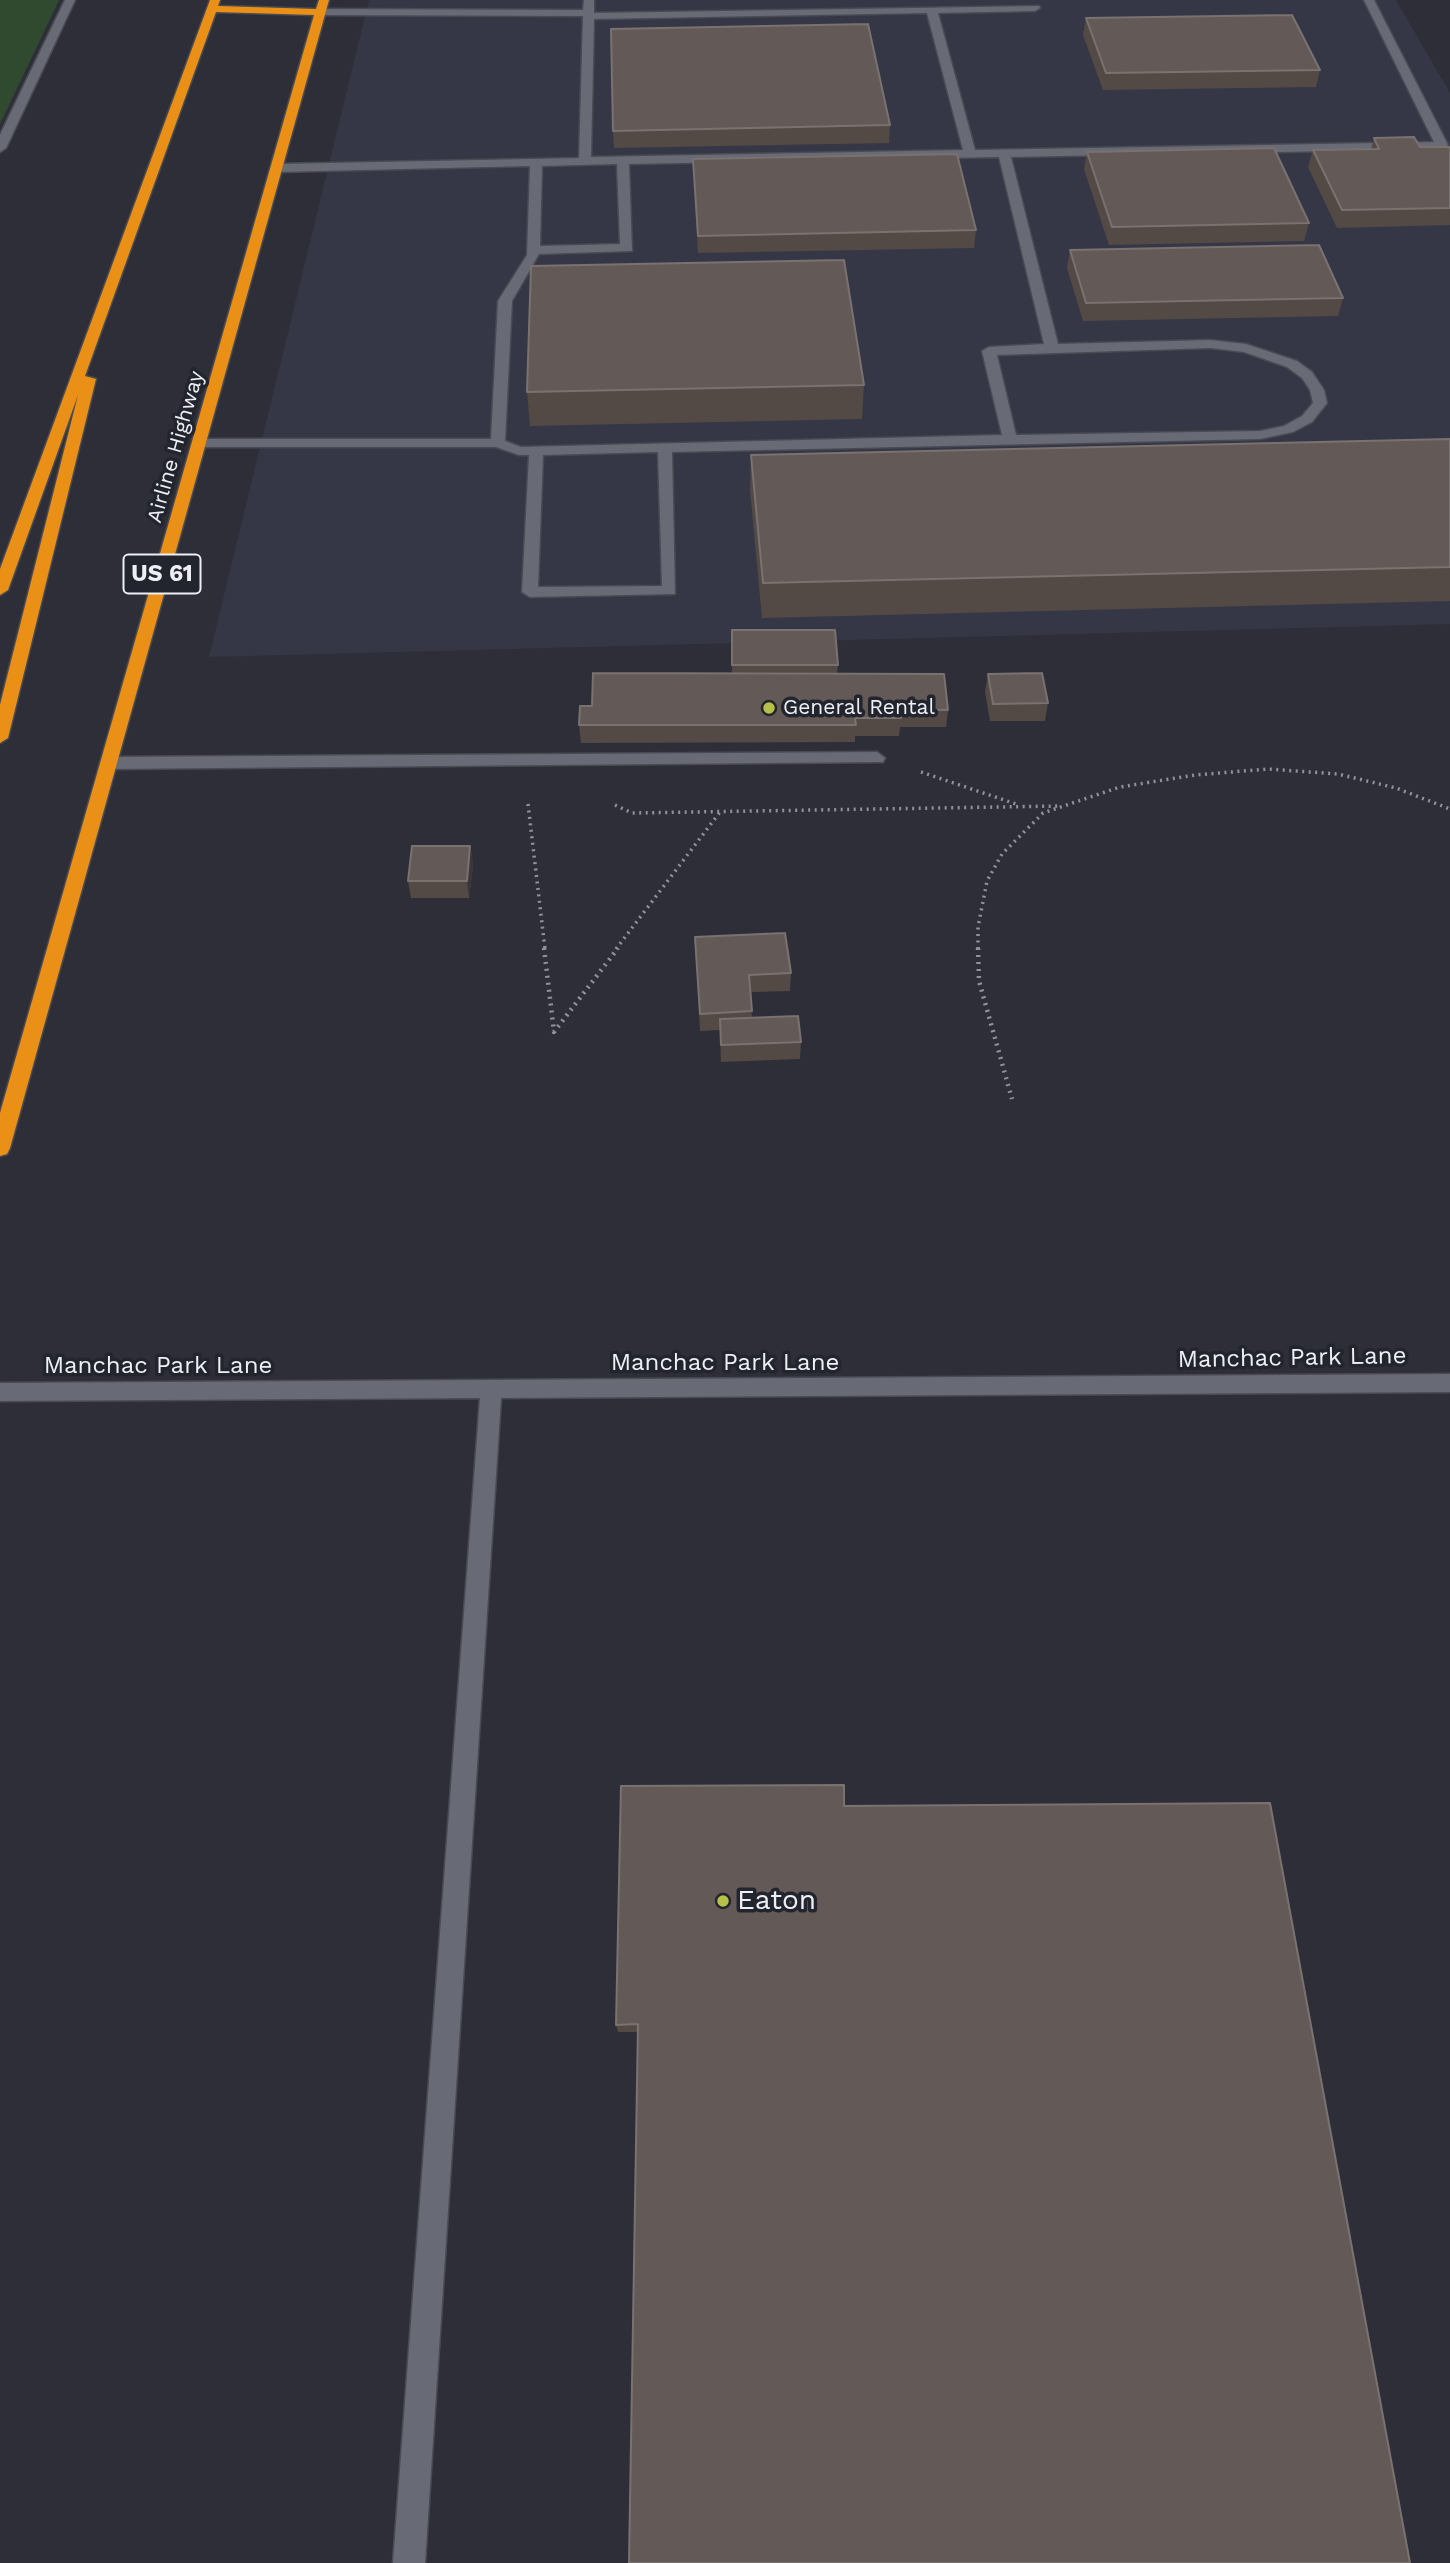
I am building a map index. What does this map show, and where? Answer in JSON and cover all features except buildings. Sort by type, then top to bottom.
[{"type":"highway","points":[[0,590],[214,5],[322,6]]},
{"type":"highway","name":"Airline Highway","points":[[0,1147],[322,6]]},
{"type":"highway","points":[[0,738],[65,485],[109,292]]},
{"type":"lane","points":[[0,148],[70,0]]},
{"type":"lane","points":[[585,161],[589,0]]},
{"type":"lane","points":[[278,168],[1442,145],[1369,0]]},
{"type":"lane","points":[[322,6],[588,15],[1035,8]]},
{"type":"lane","points":[[932,10],[970,154]]},
{"type":"lane","points":[[1004,153],[1052,348]]},
{"type":"lane","points":[[534,250],[627,248],[623,160]]},
{"type":"lane","points":[[498,443],[505,301],[534,250],[536,162]]},
{"type":"lane","points":[[199,443],[498,443],[519,451],[536,451],[1260,435],[1288,429],[1307,419],[1320,402],[1317,390],[1307,375],[1292,365],[1246,348],[1210,344],[989,351],[1010,439]]},
{"type":"lane","points":[[536,451],[530,592],[670,591],[665,448]]},
{"type":"lane","points":[[108,763],[877,758]]},
{"type":"lane","name":"Manchac Park Lane","points":[[0,1392],[1450,1383]]},
{"type":"lane","points":[[409,2563],[491,1391]]},
{"type":"path","points":[[877,758],[1024,807]]},
{"type":"path","points":[[523,761],[554,1032],[720,812]]},
{"type":"path","points":[[1012,1098],[979,981],[978,927],[987,881],[1002,854],[1043,813],[1120,787],[1195,775],[1268,769],[1338,774],[1396,788],[1450,809]]},
{"type":"shaded area","points":[[369,0],[1396,0],[1450,93],[1450,624],[209,657]]},
{"type":"green space","points":[[0,0],[59,0],[0,124]]},
{"type":"place","name":"General Rental","points":[[769,708]]},
{"type":"place","name":"Eaton","points":[[723,1901]]}]
